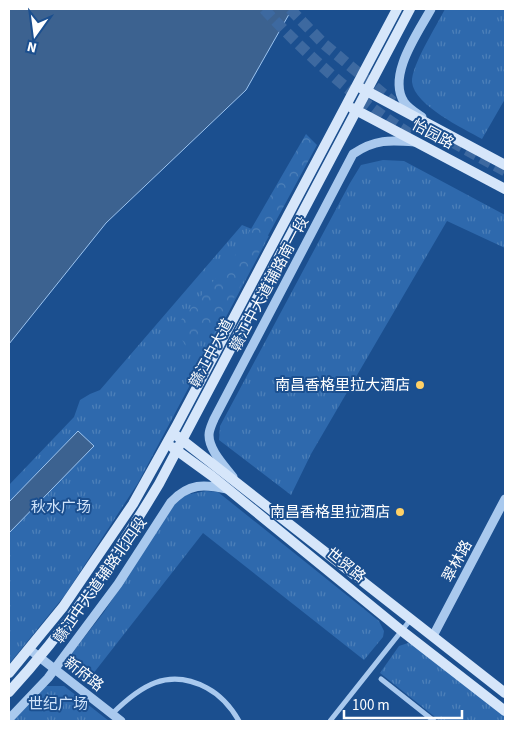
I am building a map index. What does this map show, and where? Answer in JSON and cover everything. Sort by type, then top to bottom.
[{"type":"main road","name":"赣江中大道","points":[[362,88],[397,9]]},
{"type":"main road","name":"赣江中大道","points":[[9,673],[63,608],[133,504],[362,88],[410,9]]},
{"type":"main road","name":"怡园路","points":[[362,88],[505,165]]},
{"type":"main road","name":"赣江中大道","points":[[9,692],[68,621],[134,527],[183,440],[351,108]]},
{"type":"main road","name":"怡园路","points":[[351,108],[505,189]]},
{"type":"main road","name":"世贸路","points":[[173,432],[505,693]]},
{"type":"main road","name":"世贸路","points":[[167,443],[228,489],[505,712]]},
{"type":"street","points":[[431,9],[402,62],[398,82],[399,90],[404,102],[414,111],[465,143]]},
{"type":"street","name":"赣江中大道辅路南一段","points":[[238,483],[219,459],[211,443],[209,434],[214,419],[353,154],[367,145],[378,141],[415,142]]},
{"type":"street","name":"赣江中大道辅路北四段","points":[[9,719],[54,669],[118,584],[177,495],[191,487],[203,485],[228,489]]},
{"type":"street","name":"翠林路","points":[[433,636],[505,499]]},
{"type":"street","points":[[330,721],[412,619]]},
{"type":"street","name":"新府路","points":[[29,649],[121,721]]},
{"type":"street","points":[[112,714],[129,696],[164,680],[180,678],[197,683],[213,692],[232,710],[238,721]]},
{"type":"street","points":[[381,679],[434,721]]},
{"type":"green space","points":[[445,9],[505,9],[505,99],[482,139],[452,123],[430,108],[415,91],[412,82],[420,56]]},
{"type":"green space","points":[[306,134],[317,145],[213,337],[207,339],[203,336],[186,347],[175,327],[236,254],[255,250],[247,236]]},
{"type":"green space","points":[[383,160],[404,161],[505,215],[505,248],[447,221],[311,454],[291,495],[219,440],[220,426],[361,165]]},
{"type":"green space","name":"秋水广场","points":[[242,225],[269,236],[138,483],[65,595],[9,664],[9,485],[74,417],[80,400],[100,390]]},
{"type":"green space","points":[[206,491],[218,492],[379,621],[384,631],[383,637],[364,660],[203,533],[89,679],[75,670],[72,653],[104,612],[176,502],[185,495]]},
{"type":"green space","points":[[408,643],[414,644],[505,716],[505,721],[440,721],[380,673],[399,646]]},
{"type":"green space","name":"世纪广场","points":[[45,686],[64,686],[109,721],[12,721]]},
{"type":"shaded area","points":[[9,9],[292,9],[246,90],[106,223],[9,344]]},
{"type":"shaded area","points":[[78,431],[94,446],[9,533],[9,502]]},
{"type":"tunnel","points":[[264,9],[297,43],[351,92],[410,134]]},
{"type":"tunnel","points":[[290,9],[324,44],[393,102]]},
{"type":"tunnel","points":[[452,142],[505,171]]},
{"type":"place","name":"南昌香格里拉大酒店","points":[[420,385]]},
{"type":"place","name":"南昌香格里拉酒店","points":[[400,512]]}]
